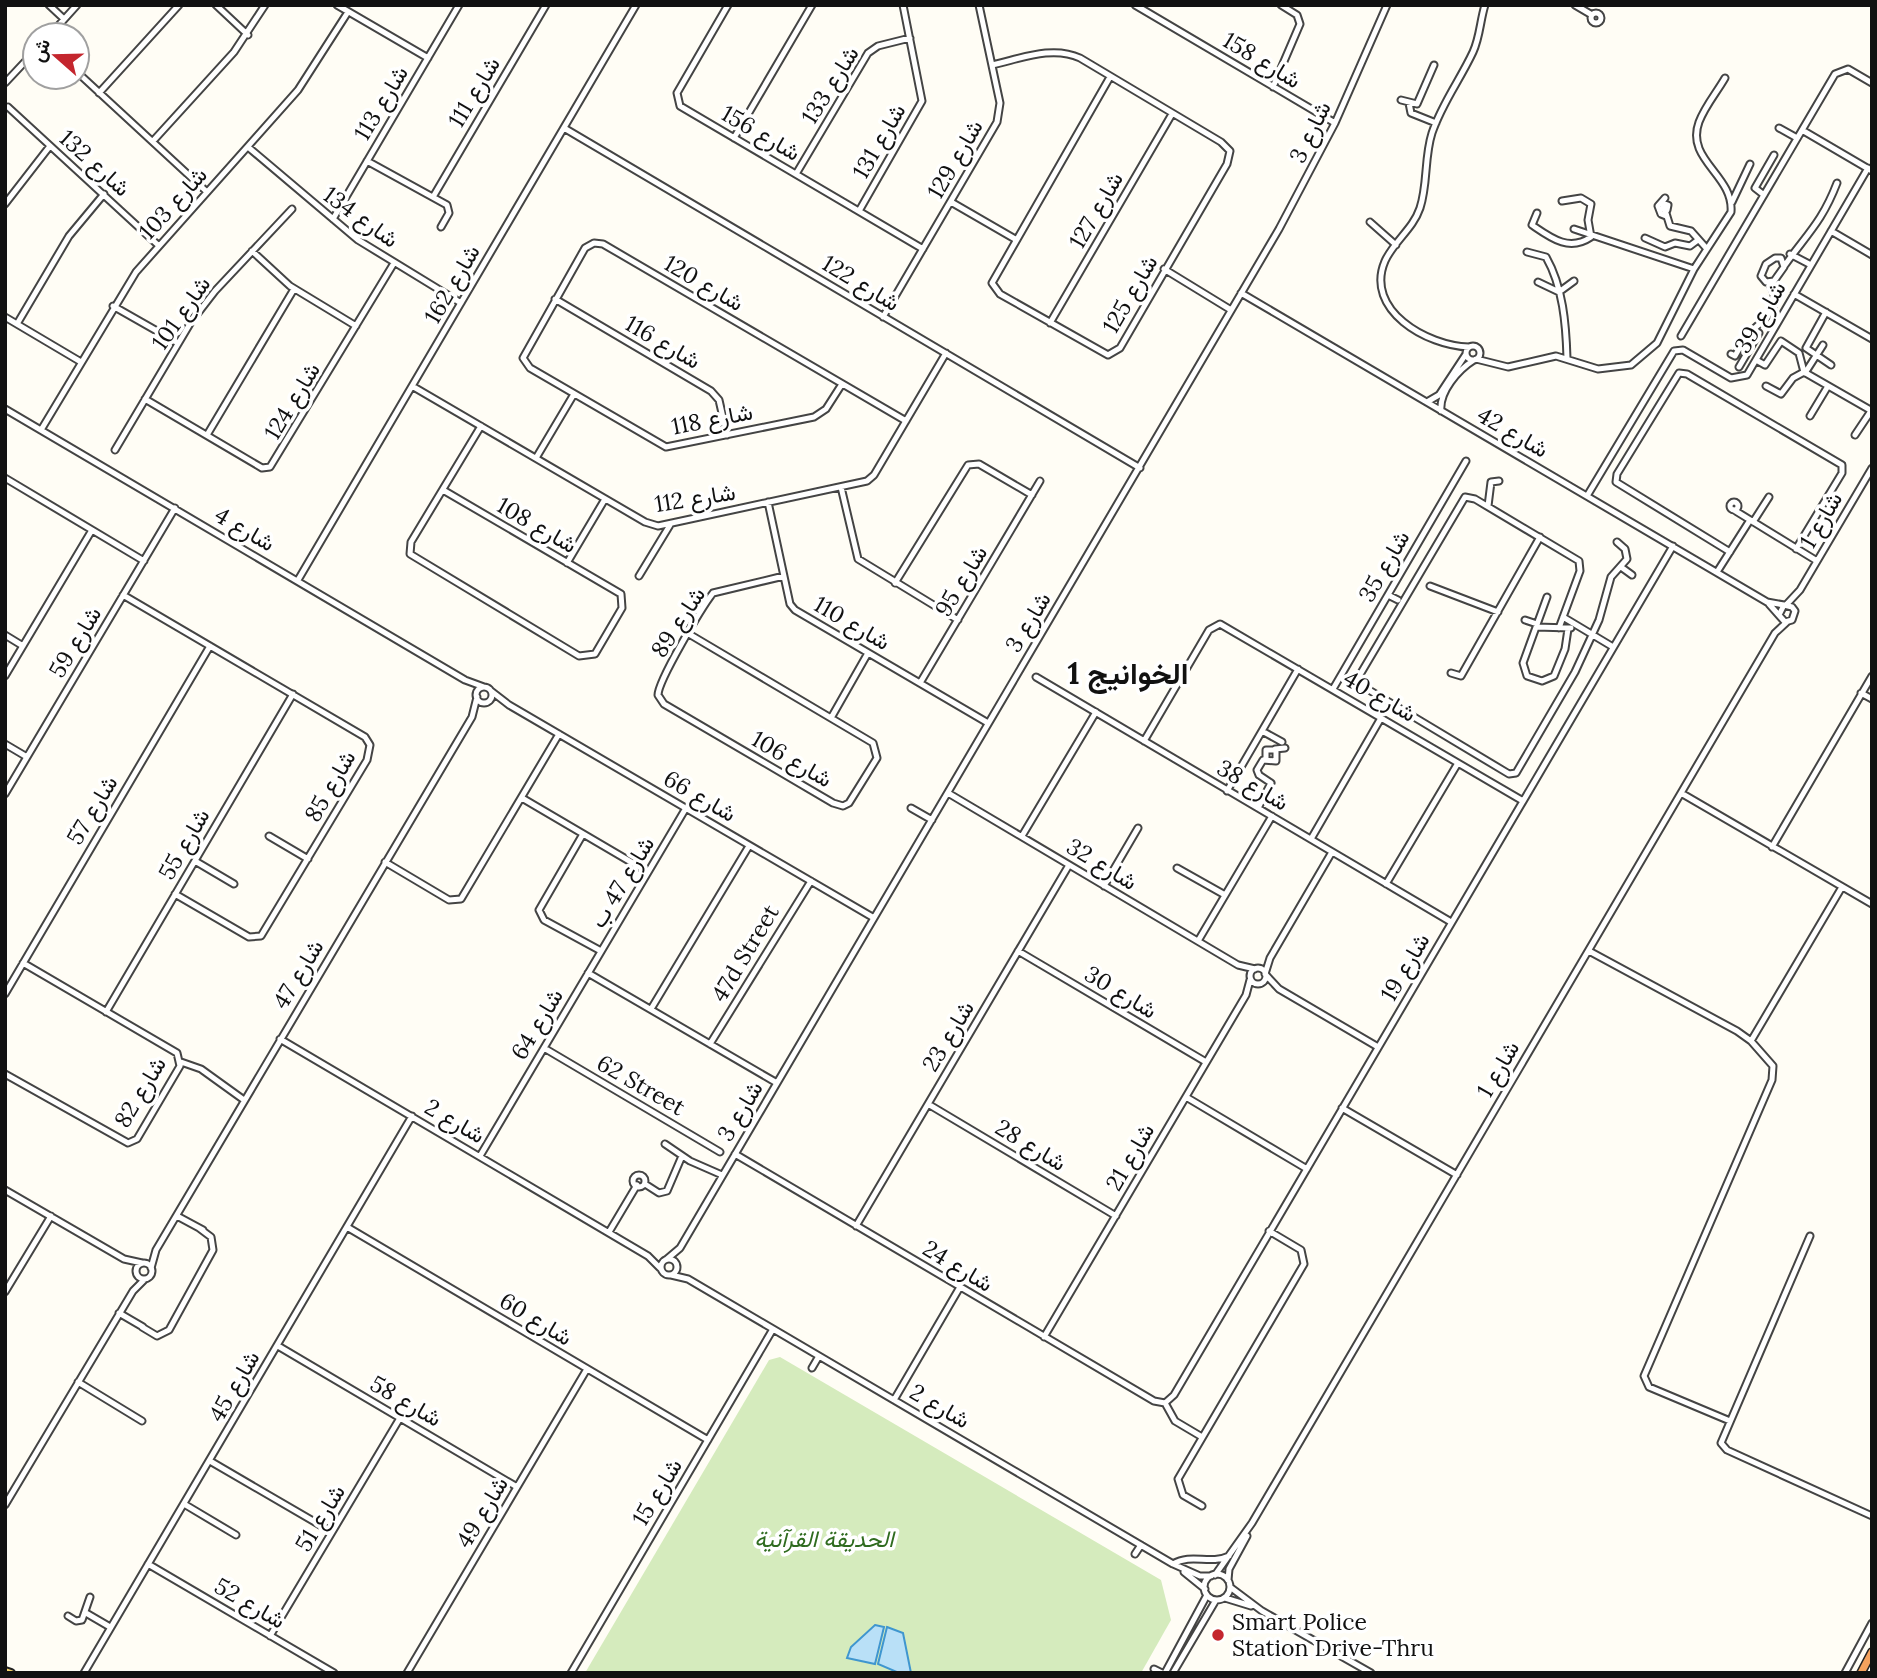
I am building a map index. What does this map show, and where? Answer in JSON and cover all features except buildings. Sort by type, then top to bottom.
[{"type":"highway","points":[[1861,1673],[1872,1652]]},
{"type":"main road","points":[[5,1671],[11,1673]]},
{"type":"street","points":[[50,5],[64,19],[77,5]]},
{"type":"street","points":[[99,93],[179,5]]},
{"type":"street","points":[[216,5],[248,35]]},
{"type":"street","points":[[153,141],[248,35],[265,5]]},
{"type":"street","points":[[337,5],[428,58]]},
{"type":"street","name":"شارع 113","points":[[333,219],[459,5]]},
{"type":"street","name":"شارع 111","points":[[433,197],[546,5]]},
{"type":"street","name":"شارع 162","points":[[298,580],[636,5]]},
{"type":"street","name":"شارع 156","points":[[728,5],[676,98],[683,108],[923,249]]},
{"type":"street","points":[[734,138],[812,5]]},
{"type":"street","name":"شارع 131","points":[[859,211],[922,101],[903,5]]},
{"type":"street","name":"شارع 129","points":[[883,317],[997,122],[1000,103],[979,5]]},
{"type":"street","name":"شارع 158","points":[[1135,5],[1335,123]]},
{"type":"street","points":[[1273,87],[1300,24],[1297,15],[1281,5]]},
{"type":"street","name":"شارع 3","points":[[677,1266],[680,1248],[734,1154],[1241,293],[1335,123],[1387,5]]},
{"type":"street","points":[[1485,5],[1473,51],[1436,123],[1428,150],[1420,208],[1384,263],[1381,282],[1391,310],[1416,330],[1459,347],[1476,358],[1508,367],[1549,356],[1567,358],[1606,370],[1623,368],[1641,359],[1657,342],[1694,269],[1728,220],[1732,202],[1750,164]]},
{"type":"street","points":[[1575,5],[1592,15]]},
{"type":"street","name":"شارع 103","points":[[41,430],[113,306],[158,245],[303,84],[348,12]]},
{"type":"street","name":"شارع 133","points":[[796,174],[868,53],[878,46],[910,38]]},
{"type":"street","name":"شارع 125","points":[[992,65],[1062,52],[1110,77],[1227,146],[1230,158],[1119,348],[1112,354],[1103,355],[993,288],[992,278],[1110,77]]},
{"type":"street","points":[[1401,100],[1417,104],[1434,65]]},
{"type":"street","points":[[5,83],[21,66]]},
{"type":"street","points":[[1681,337],[1835,74],[1844,69],[1872,83]]},
{"type":"street","points":[[1725,78],[1699,122],[1697,144],[1706,163],[1728,186],[1732,202]]},
{"type":"street","points":[[91,85],[207,192]]},
{"type":"street","points":[[1409,103],[1411,113],[1436,123]]},
{"type":"street","name":"شارع 132","points":[[8,107],[158,245]]},
{"type":"street","name":"شارع 127","points":[[1050,323],[1172,114]]},
{"type":"street","name":"شارع 122","points":[[564,128],[1140,468]]},
{"type":"street","points":[[1779,128],[1797,138]]},
{"type":"street","points":[[1802,130],[1870,169]]},
{"type":"street","points":[[5,204],[50,146]]},
{"type":"street","name":"شارع 134","points":[[248,147],[333,219],[394,263],[461,303]]},
{"type":"street","points":[[1755,187],[1774,155]]},
{"type":"street","points":[[367,161],[447,205],[449,210],[441,227]]},
{"type":"street","name":"شارع 39","points":[[1587,496],[1674,351],[1683,350],[1735,379],[1744,378],[1870,169]]},
{"type":"street","points":[[1744,181],[1764,195]]},
{"type":"street","points":[[1769,283],[1779,276],[1792,253],[1812,233],[1837,183]]},
{"type":"street","points":[[17,324],[69,236],[104,194]]},
{"type":"street","points":[[1562,201],[1581,198],[1588,201],[1592,207],[1588,220],[1591,237]]},
{"type":"street","points":[[951,202],[1015,239]]},
{"type":"street","points":[[1665,205],[1670,226],[1690,231],[1707,249]]},
{"type":"street","name":"شارع 101","points":[[115,450],[178,343],[207,301],[292,209]]},
{"type":"street","points":[[1537,213],[1531,224],[1557,242],[1579,245],[1591,237]]},
{"type":"street","points":[[1370,222],[1396,245]]},
{"type":"street","points":[[1574,229],[1591,237],[1694,269]]},
{"type":"street","points":[[1831,231],[1872,255]]},
{"type":"street","points":[[1645,238],[1665,247],[1677,243],[1690,246],[1698,240]]},
{"type":"street","name":"شارع 120","points":[[526,350],[585,248],[594,243],[603,244],[906,421]]},
{"type":"street","points":[[1542,256],[1544,246]]},
{"type":"street","points":[[252,251],[294,289],[356,326]]},
{"type":"street","points":[[1527,252],[1542,256],[1553,271],[1566,324],[1567,358]]},
{"type":"street","points":[[1811,265],[1792,253],[1777,257],[1762,270],[1762,279],[1769,283],[1775,294],[1775,305],[1769,316],[1746,337],[1733,354],[1765,365],[1782,341],[1799,352],[1804,373],[1872,411],[1855,435]]},
{"type":"street","points":[[1777,257],[1784,265]]},
{"type":"street","name":"شارع 124","points":[[145,399],[262,468],[274,465],[394,263]]},
{"type":"street","points":[[1164,270],[1231,310]]},
{"type":"street","points":[[1559,292],[1574,281]]},
{"type":"street","points":[[1538,282],[1559,292]]},
{"type":"street","points":[[207,435],[294,289]]},
{"type":"street","name":"شارع 42","points":[[1241,293],[1767,602],[1787,622]]},
{"type":"street","points":[[1794,294],[1872,339]]},
{"type":"street","name":"شارع 116","points":[[555,299],[711,391],[719,400],[727,435]]},
{"type":"street","points":[[113,306],[178,343]]},
{"type":"street","points":[[1826,312],[1806,347],[1831,365]]},
{"type":"street","points":[[5,317],[81,362]]},
{"type":"street","points":[[1740,367],[1759,333]]},
{"type":"street","points":[[1766,386],[1782,394],[1793,378],[1804,373],[1823,345]]},
{"type":"street","points":[[1426,403],[1439,395],[1467,351],[1475,346],[1476,358]]},
{"type":"street","name":"شارع 118","points":[[526,350],[523,358],[527,366],[666,447],[818,415],[842,384]]},
{"type":"street","name":"شارع 112","points":[[412,386],[652,526],[841,487],[871,478],[946,353]]},
{"type":"street","points":[[1441,411],[1443,397],[1455,377],[1476,358]]},
{"type":"street","points":[[1730,552],[1616,482],[1617,474],[1679,373],[1686,374],[1842,465],[1842,473],[1796,549]]},
{"type":"street","points":[[1810,416],[1828,386]]},
{"type":"street","points":[[536,458],[574,394]]},
{"type":"street","name":"شارع 4","points":[[5,409],[465,680],[484,687]]},
{"type":"street","points":[[443,490],[481,426]]},
{"type":"street","name":"شارع 35","points":[[1333,689],[1466,461]]},
{"type":"street","points":[[895,583],[968,465],[979,464],[1032,495]]},
{"type":"street","name":"شارع 1","points":[[1206,1592],[1213,1575],[1230,1556],[1252,1523],[1775,633],[1794,617],[1800,590],[1872,468]]},
{"type":"street","points":[[5,478],[144,561]]},
{"type":"street","name":"شارع 95","points":[[920,683],[1040,481]]},
{"type":"street","points":[[1488,506],[1491,481],[1499,481]]},
{"type":"street","points":[[841,487],[858,559],[958,620]]},
{"type":"street","name":"شارع 108","points":[[443,490],[568,563],[614,590],[623,600],[595,654],[586,657],[414,558],[410,551],[443,490]]},
{"type":"street","points":[[1559,628],[1581,564],[1577,559],[1472,497],[1462,499],[1400,601],[1360,676],[1359,684],[1511,774],[1519,770],[1575,672],[1599,620],[1610,580],[1621,567],[1627,553],[1617,542]]},
{"type":"street","points":[[1717,572],[1769,497]]},
{"type":"street","points":[[568,563],[605,499]]},
{"type":"street","name":"شارع 110","points":[[768,502],[790,604],[795,610],[988,723]]},
{"type":"street","name":"شارع 59","points":[[5,794],[175,508]]},
{"type":"street","points":[[1734,510],[1817,561]]},
{"type":"street","points":[[639,576],[659,539],[671,524]]},
{"type":"street","points":[[652,526],[659,539]]},
{"type":"street","points":[[5,676],[92,530]]},
{"type":"street","points":[[1451,673],[1461,676],[1541,537]]},
{"type":"street","name":"شارع 19","points":[[1165,1403],[1174,1395],[1673,546]]},
{"type":"street","points":[[1621,567],[1632,575]]},
{"type":"street","name":"شارع 89","points":[[658,695],[658,687],[717,591],[784,576]]},
{"type":"street","points":[[1430,586],[1498,612]]},
{"type":"street","name":"شارع 1","points":[[1775,633],[1785,605],[1800,590]]},
{"type":"street","name":"شارع 85","points":[[123,595],[365,737],[370,745],[367,760],[266,930],[257,937],[249,937],[175,894]]},
{"type":"street","points":[[1388,595],[1400,601]]},
{"type":"street","points":[[1547,597],[1522,667],[1527,676],[1542,681],[1549,680],[1556,673],[1571,628]]},
{"type":"street","name":"شارع 42","points":[[1767,602],[1785,605],[1794,610]]},
{"type":"street","points":[[1563,617],[1571,628]]},
{"type":"street","points":[[1525,620],[1536,626],[1571,628],[1591,633],[1613,647]]},
{"type":"street","name":"شارع 40","points":[[1144,741],[1209,630],[1217,624],[1228,627],[1523,801]]},
{"type":"street","name":"شارع 106","points":[[658,695],[664,704],[843,806],[853,798],[878,754],[873,743],[689,634]]},
{"type":"street","points":[[5,635],[23,646]]},
{"type":"street","name":"شارع 57","points":[[5,994],[210,646]]},
{"type":"street","points":[[831,718],[868,653]]},
{"type":"street","points":[[1227,790],[1298,669]]},
{"type":"street","points":[[1772,847],[1872,676]]},
{"type":"street","name":"شارع 38","points":[[1037,677],[1451,922]]},
{"type":"street","name":"شارع 4","points":[[465,680],[477,697]]},
{"type":"street","points":[[484,687],[491,691],[492,698],[487,703],[480,702],[477,697],[478,690],[484,687]]},
{"type":"street","name":"شارع 66","points":[[491,691],[509,705],[874,918]]},
{"type":"street","name":"شارع 55","points":[[106,1012],[293,694]]},
{"type":"street","points":[[1861,694],[1872,699]]},
{"type":"street","name":"شارع 47","points":[[472,717],[477,697]]},
{"type":"street","name":"شارع 47","points":[[136,1273],[156,1250],[177,1216],[472,717],[487,703]]},
{"type":"street","name":"شارع 66","points":[[487,703],[509,705]]},
{"type":"street","points":[[1022,836],[1096,712]]},
{"type":"street","points":[[1311,839],[1381,718]]},
{"type":"street","points":[[1254,745],[1265,752],[1284,745],[1262,731]]},
{"type":"street","points":[[385,862],[445,897],[458,901],[559,734]]},
{"type":"street","points":[[5,744],[27,757]]},
{"type":"street","points":[[1258,808],[1271,785],[1257,772],[1263,760],[1276,761],[1278,754],[1275,749]]},
{"type":"street","points":[[1265,752],[1266,760]]},
{"type":"street","points":[[1386,884],[1458,763]]},
{"type":"street","name":"شارع 32","points":[[948,793],[1238,965],[1250,979],[1259,984]]},
{"type":"street","points":[[1681,793],[1872,905]]},
{"type":"street","points":[[522,798],[648,872]]},
{"type":"street","name":"شارع 47 ب","points":[[588,973],[685,808]]},
{"type":"street","points":[[911,808],[932,820]]},
{"type":"street","points":[[1198,941],[1272,816]]},
{"type":"street","points":[[1104,886],[1138,828]]},
{"type":"street","points":[[583,834],[541,904],[540,914],[601,951]]},
{"type":"street","points":[[269,836],[308,859]]},
{"type":"street","points":[[651,1010],[749,845]]},
{"type":"street","points":[[1332,852],[1270,958],[1266,974],[1259,984],[1279,989],[1378,1047]]},
{"type":"street","points":[[195,861],[233,884]]},
{"type":"street","name":"شارع 23","points":[[856,1226],[1069,865]]},
{"type":"street","points":[[1177,868],[1225,895]]},
{"type":"street","name":"47d Street","points":[[710,1044],[811,881]]},
{"type":"street","points":[[1751,1041],[1842,887]]},
{"type":"street","points":[[1588,950],[1729,1026],[1751,1041],[1773,1066],[1774,1075],[1644,1376],[1649,1387],[1730,1421]]},
{"type":"street","name":"شارع 30","points":[[1018,951],[1206,1062]]},
{"type":"street","points":[[1270,958],[1256,968],[1266,974],[1279,989]]},
{"type":"street","name":"شارع 82","points":[[5,1074],[128,1143],[137,1139],[181,1062],[177,1053],[23,963]]},
{"type":"street","name":"شارع 32","points":[[1238,965],[1256,968]]},
{"type":"street","name":"شارع 21","points":[[1044,1337],[1245,995],[1256,968]]},
{"type":"street","name":"شارع 64","points":[[480,1156],[588,973],[777,1083]]},
{"type":"street","name":"شارع 21","points":[[1245,995],[1259,984]]},
{"type":"street","name":"شارع 2","points":[[280,1039],[609,1232],[648,1256],[660,1268]]},
{"type":"street","name":"62 Street","points":[[544,1048],[720,1152]]},
{"type":"street","points":[[181,1062],[201,1069],[244,1100]]},
{"type":"street","points":[[1186,1097],[1307,1169]]},
{"type":"street","name":"شارع 28","points":[[928,1104],[1116,1216]]},
{"type":"street","points":[[1342,1108],[1457,1175]]},
{"type":"street","name":"شارع 45","points":[[84,1673],[412,1116]]},
{"type":"street","points":[[664,1144],[722,1175]]},
{"type":"street","name":"شارع 24","points":[[734,1154],[1154,1401],[1165,1403]]},
{"type":"street","points":[[645,1184],[659,1193],[667,1191],[682,1156]]},
{"type":"street","points":[[638,1174],[646,1178],[645,1184],[642,1188],[632,1181],[638,1174]]},
{"type":"street","points":[[609,1232],[637,1185]]},
{"type":"street","points":[[5,1190],[124,1259],[151,1268]]},
{"type":"street","points":[[5,1292],[51,1216]]},
{"type":"street","points":[[119,1313],[142,1327],[160,1332],[174,1320],[204,1268],[213,1245],[209,1235],[177,1216]]},
{"type":"street","name":"شارع 60","points":[[347,1227],[708,1440]]},
{"type":"street","points":[[1202,1506],[1183,1495],[1178,1484],[1202,1437],[1304,1264],[1301,1250],[1269,1231]]},
{"type":"street","points":[[1810,1236],[1721,1440],[1724,1448],[1872,1516]]},
{"type":"street","name":"شارع 3","points":[[666,1259],[680,1248]]},
{"type":"street","name":"شارع 47","points":[[144,1280],[150,1276],[156,1250]]},
{"type":"street","name":"شارع 2","points":[[648,1256],[666,1259]]},
{"type":"street","points":[[5,1505],[119,1313],[144,1280],[124,1259]]},
{"type":"street","points":[[666,1259],[673,1260],[677,1266],[671,1275],[664,1274],[660,1268],[666,1259]]},
{"type":"street","name":"شارع 2","points":[[677,1266],[688,1279]]},
{"type":"street","points":[[133,1292],[136,1273]]},
{"type":"street","name":"شارع 2","points":[[671,1275],[688,1279],[1173,1564],[1200,1576],[1213,1575],[1229,1584]]},
{"type":"street","points":[[894,1400],[960,1287]]},
{"type":"street","name":"شارع 15","points":[[571,1673],[773,1329]]},
{"type":"street","name":"شارع 58","points":[[278,1346],[517,1487]]},
{"type":"street","points":[[812,1367],[819,1356]]},
{"type":"street","name":"شارع 49","points":[[407,1673],[587,1369]]},
{"type":"street","points":[[78,1382],[142,1421]]},
{"type":"street","points":[[1165,1403],[1175,1420],[1202,1437]]},
{"type":"street","name":"شارع 51","points":[[270,1636],[400,1418]]},
{"type":"street","points":[[987,1466],[992,1457]]},
{"type":"street","points":[[210,1461],[331,1532]]},
{"type":"street","points":[[184,1504],[236,1535]]},
{"type":"street","name":"شارع 1","points":[[1225,1598],[1229,1569],[1252,1523]]},
{"type":"street","points":[[1135,1554],[1141,1545]]},
{"type":"street","points":[[1173,1564],[1186,1557],[1210,1562],[1230,1556]]},
{"type":"street","name":"شارع 52","points":[[148,1564],[334,1673]]},
{"type":"street","name":"شارع 2","points":[[1173,1564],[1216,1600]]},
{"type":"street","points":[[1229,1584],[1259,1609],[1371,1673]]},
{"type":"street","points":[[1154,1669],[1163,1673],[1206,1592]]},
{"type":"street","points":[[68,1616],[79,1621],[86,1612],[90,1597]]},
{"type":"street","points":[[1173,1673],[1216,1600],[1225,1598],[1259,1609]]},
{"type":"street","points":[[86,1612],[110,1627]]},
{"type":"street","points":[[1845,1673],[1872,1623]]},
{"type":"green space","name":"الحديقة القرآنية","points":[[780,1357],[1161,1580],[1171,1620],[1141,1673],[585,1673],[769,1360]]},
{"type":"water","points":[[875,1625],[884,1627],[875,1664],[847,1658],[851,1647]]},
{"type":"water","points":[[887,1627],[903,1633],[911,1673],[899,1673],[878,1664]]},
{"type":"place","name":"Smart Police Station Drive-Thru","points":[[1218,1635]]},
{"type":"district","name":"الخوانيج 1","points":[[1128,674]]}]
